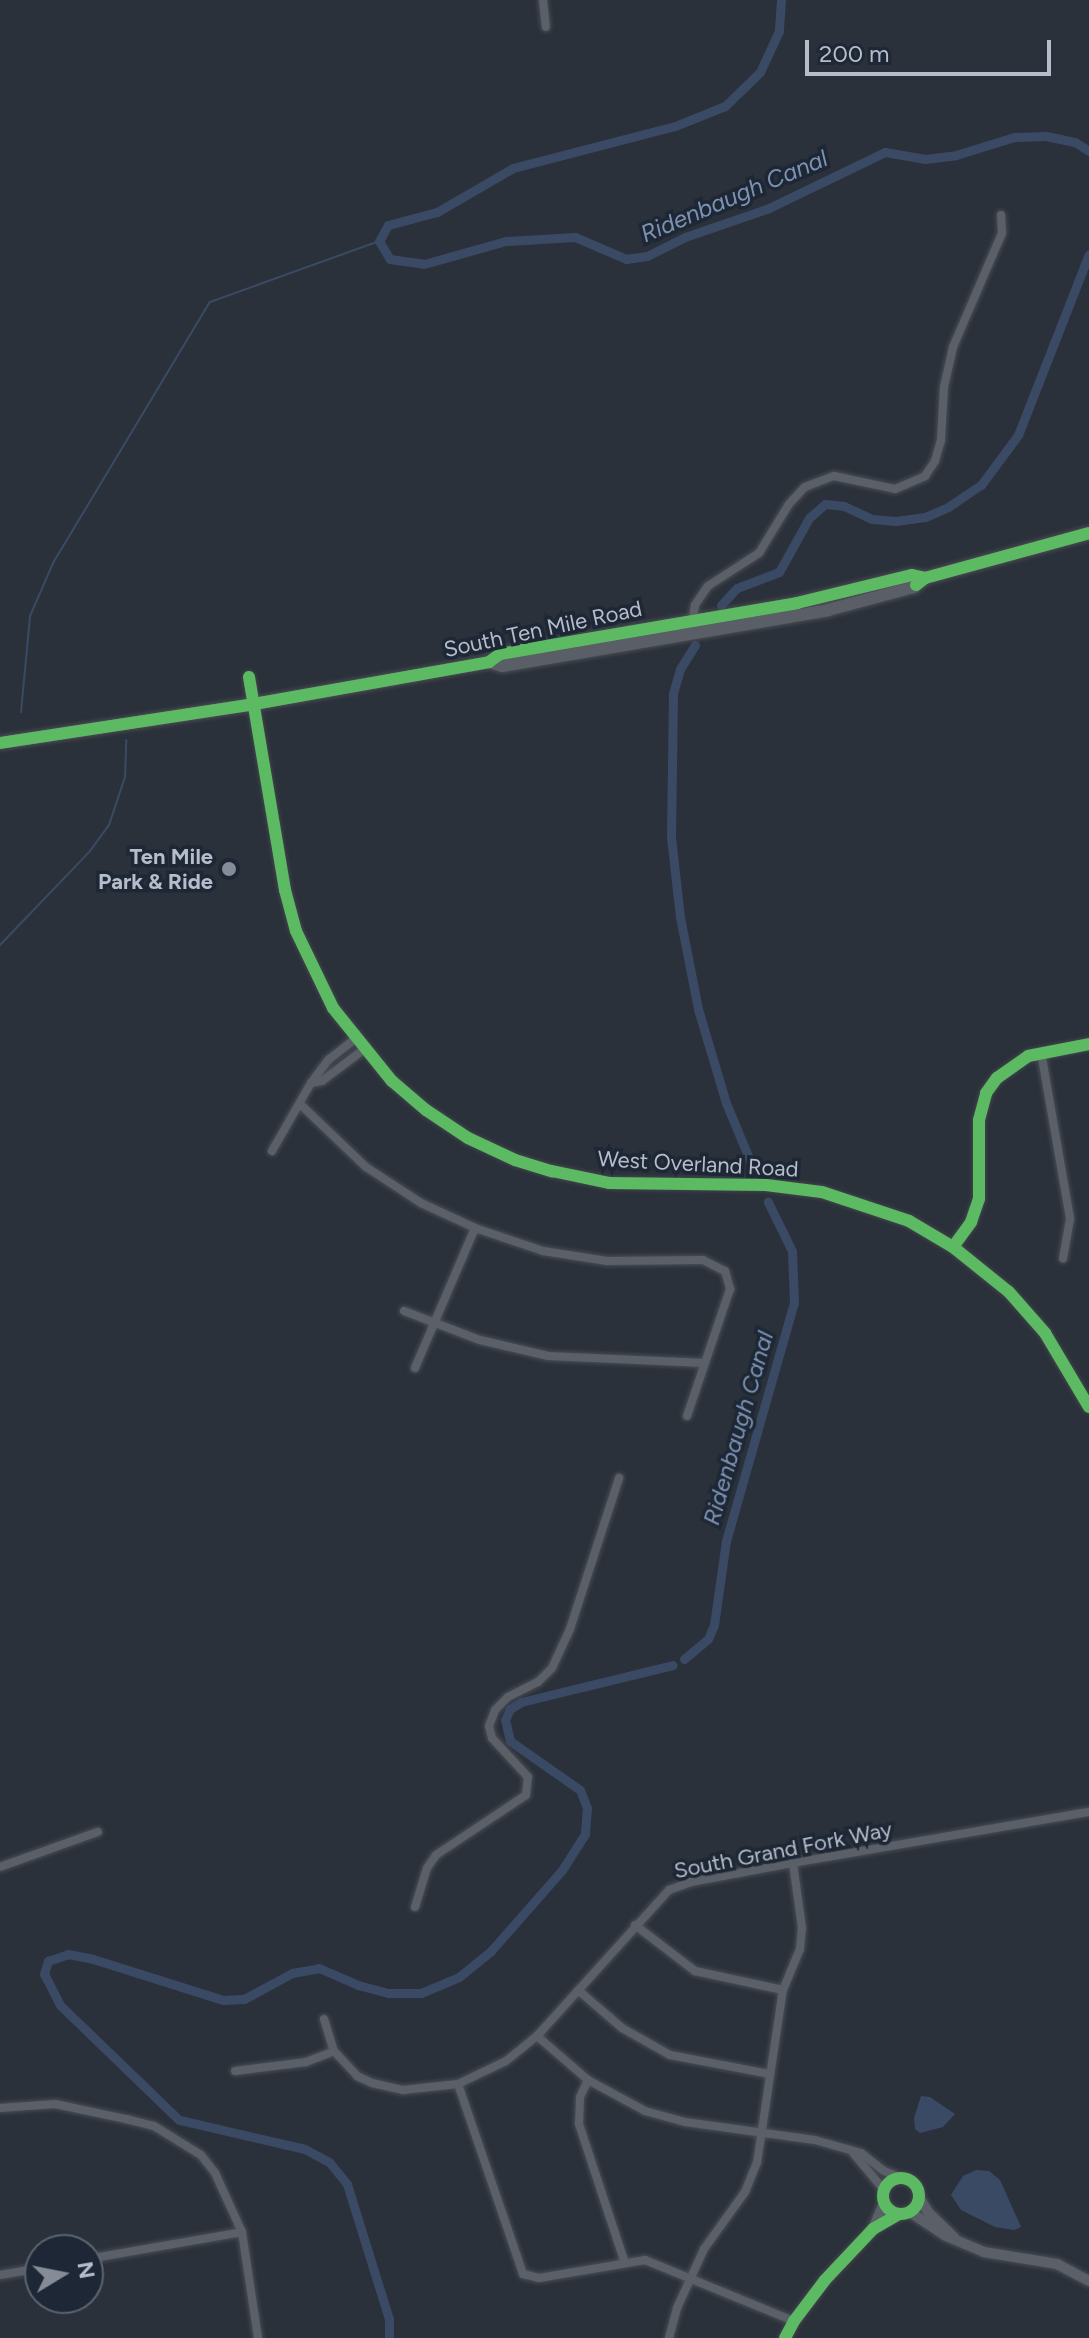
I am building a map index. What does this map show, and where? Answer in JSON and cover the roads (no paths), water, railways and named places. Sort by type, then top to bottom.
[{"type":"main road","name":"South Ten Mile Road","points":[[0,743],[254,704],[489,662],[502,666],[573,647],[710,624],[840,607],[914,587],[925,578],[1089,533]]},
{"type":"main road","name":"South Ten Mile Road","points":[[710,624],[726,615],[826,597],[912,575],[925,578]]},
{"type":"street","points":[[543,0],[546,27]]},
{"type":"street","points":[[692,629],[695,605],[708,586],[759,553],[789,504],[805,487],[834,476],[895,489],[925,476],[935,461],[941,440],[944,387],[953,347],[1002,233],[1001,215]]},
{"type":"street","name":"West Overland Road","points":[[249,677],[285,890],[296,931],[333,1008],[355,1039],[426,1110],[468,1138],[515,1160],[609,1183],[766,1185],[822,1192],[909,1221],[953,1247],[1009,1292],[1045,1333],[1089,1407]]},
{"type":"street","points":[[272,1151],[311,1083],[329,1059],[355,1039]]},
{"type":"street","points":[[953,1247],[971,1222],[979,1199],[979,1120],[986,1093],[997,1078],[1015,1063],[1041,1052],[1089,1044]]},
{"type":"street","points":[[311,1083],[322,1081],[363,1050]]},
{"type":"street","points":[[1041,1052],[1070,1219],[1063,1258]]},
{"type":"street","points":[[300,1104],[366,1167],[421,1203],[475,1228],[543,1251],[607,1261],[703,1260],[725,1271],[730,1289],[687,1416]]},
{"type":"street","points":[[415,1368],[475,1228]]},
{"type":"street","points":[[404,1311],[435,1324],[548,1356],[704,1363]]},
{"type":"street","points":[[415,1907],[427,1868],[436,1855],[526,1795],[528,1777],[492,1738],[489,1726],[495,1710],[508,1697],[538,1682],[552,1668],[570,1629],[619,1478]]},
{"type":"street","name":"South Grand Fork Way","points":[[334,2051],[357,2076],[388,2088],[420,2089],[458,2084],[506,2061],[537,2036],[669,1890],[691,1882],[793,1863],[1089,1812]]},
{"type":"street","points":[[0,1867],[98,1832]]},
{"type":"street","points":[[669,2338],[704,2249],[752,2178],[783,1990],[795,1967],[802,1928],[793,1863]]},
{"type":"street","points":[[635,1925],[695,1971],[783,1990]]},
{"type":"street","points":[[578,1990],[622,2028],[670,2055],[770,2074]]},
{"type":"street","points":[[235,2071],[306,2062],[334,2051],[324,2019]]},
{"type":"street","points":[[537,2036],[588,2080],[645,2111],[685,2122],[815,2140],[861,2153],[884,2171],[915,2183],[928,2212],[954,2237],[984,2252],[1057,2264],[1089,2281]]},
{"type":"street","points":[[588,2080],[580,2097],[579,2124],[625,2263]]},
{"type":"street","points":[[458,2084],[521,2271],[527,2277],[539,2278],[645,2260],[794,2321]]},
{"type":"street","points":[[0,2108],[55,2104],[154,2126],[201,2155],[215,2173],[242,2232],[258,2338]]},
{"type":"street","points":[[853,2153],[884,2190]]},
{"type":"street","points":[[873,2229],[884,2203],[884,2190],[889,2181],[899,2177]]},
{"type":"street","points":[[785,2338],[825,2280],[873,2229],[904,2213],[920,2199]]},
{"type":"street","points":[[884,2203],[946,2236],[954,2237]]},
{"type":"street","points":[[104,2256],[242,2232]]},
{"type":"street","points":[[0,2275],[24,2271]]},
{"type":"water","points":[[921,2096],[930,2097],[955,2114],[943,2127],[920,2133],[915,2129],[914,2118]]},
{"type":"water","points":[[976,2170],[989,2171],[1000,2180],[1021,2227],[1014,2230],[995,2227],[961,2210],[951,2195],[963,2176]]},
{"type":"waterway","name":"Ridenbaugh Canal","points":[[781,0],[779,31],[760,72],[725,106],[675,126],[513,168],[437,212],[388,225],[379,241],[390,259],[424,264],[506,241],[575,237],[626,259],[647,256],[685,237],[769,208],[885,152],[925,159],[956,155],[1014,137],[1046,136],[1075,142],[1089,151]]},
{"type":"waterway","points":[[21,712],[30,616],[53,563],[210,302],[379,241]]},
{"type":"waterway","name":"Ridenbaugh Canal","points":[[721,605],[737,588],[779,572],[809,518],[825,504],[844,506],[872,519],[896,521],[925,517],[948,507],[981,485],[1018,435],[1089,254]]},
{"type":"waterway","name":"Ridenbaugh Canal","points":[[695,645],[680,669],[673,694],[671,837],[680,917],[698,1009],[726,1103],[753,1168]]},
{"type":"waterway","points":[[0,945],[90,851],[109,825],[125,777],[126,740]]},
{"type":"waterway","name":"Ridenbaugh Canal","points":[[684,1659],[708,1639],[714,1625],[726,1541],[794,1303],[792,1251],[768,1202]]},
{"type":"waterway","name":"Ridenbaugh Canal","points":[[389,2338],[389,2319],[347,2184],[329,2162],[305,2149],[179,2120],[60,2005],[44,1974],[48,1961],[68,1954],[93,1959],[223,2000],[244,1999],[292,1973],[319,1968],[358,1985],[388,1993],[421,1993],[459,1977],[490,1952],[562,1870],[585,1834],[587,1808],[580,1790],[510,1741],[505,1720],[510,1709],[521,1702],[673,1665]]},
{"type":"place","name":"Ten Mile Park & Ride","points":[[229,869]]}]
